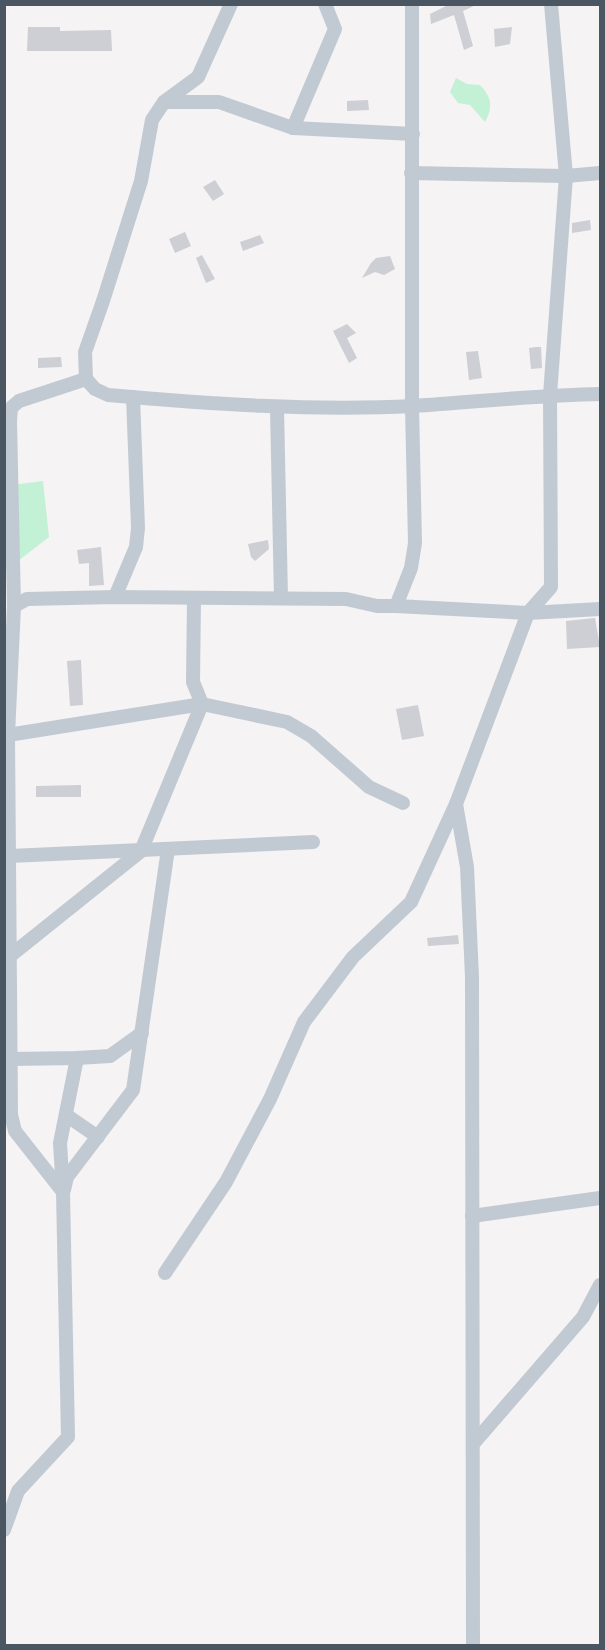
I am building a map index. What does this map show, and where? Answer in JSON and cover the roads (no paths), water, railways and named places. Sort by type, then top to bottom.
[{"type":"street","points":[[231,4],[198,77],[164,102],[152,120],[141,182],[85,352],[86,380],[95,389],[108,395],[277,408],[412,406],[550,395],[600,394]]},
{"type":"street","points":[[293,128],[335,29],[325,4]]},
{"type":"street","points":[[396,606],[411,568],[415,543],[412,406],[412,4]]},
{"type":"street","points":[[165,1273],[231,1172],[270,1099],[304,1022],[353,957],[411,902],[456,804],[528,613],[551,587],[550,395],[566,176],[551,4]]},
{"type":"street","points":[[164,102],[219,102],[293,128],[413,134]]},
{"type":"street","points":[[411,173],[566,176],[600,173]]},
{"type":"street","points":[[63,1192],[15,1131],[11,1115],[8,735],[14,606],[10,422],[11,408],[19,401],[86,380]]},
{"type":"street","points":[[115,597],[136,547],[138,528],[133,398]]},
{"type":"street","points":[[277,408],[281,598]]},
{"type":"street","points":[[14,606],[27,599],[115,597],[346,599],[377,606],[528,613],[600,609]]},
{"type":"street","points":[[10,956],[141,851],[202,704],[193,682],[194,598]]},
{"type":"street","points":[[8,735],[202,704],[287,722],[311,736],[369,787],[403,803]]},
{"type":"street","points":[[456,804],[467,867],[472,977],[473,1646]]},
{"type":"street","points":[[10,856],[313,842]]},
{"type":"street","points":[[63,1192],[67,1177],[133,1090],[168,849]]},
{"type":"street","points":[[11,1059],[110,1056],[142,1033]]},
{"type":"street","points":[[4,1530],[18,1491],[68,1437],[60,1143],[77,1058]]},
{"type":"street","points":[[66,1115],[98,1137]]},
{"type":"street","points":[[472,1216],[600,1198]]},
{"type":"street","points":[[472,1443],[583,1317],[600,1285]]}]
